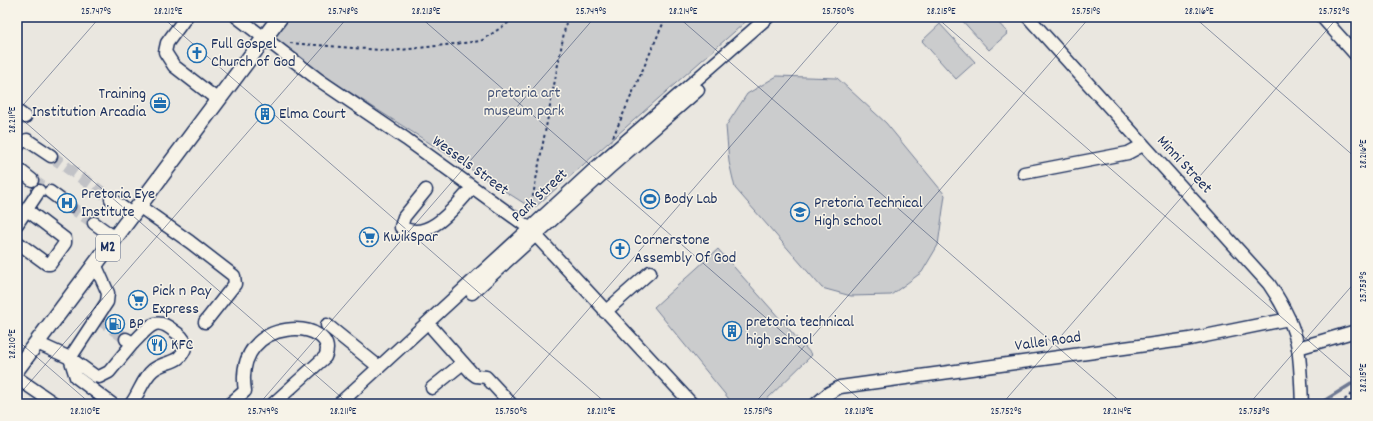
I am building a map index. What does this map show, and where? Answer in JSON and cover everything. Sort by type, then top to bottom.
[{"type":"main road","name":"M2","points":[[17,369],[280,17]]},
{"type":"street","points":[[186,17],[167,43],[165,52],[174,66],[218,100]]},
{"type":"street","name":"Wessels Street","points":[[237,17],[319,80],[406,139],[532,231],[605,312],[692,404]]},
{"type":"street","name":"Park Street","points":[[350,404],[433,329],[602,162],[768,17]]},
{"type":"street","name":"Park Street","points":[[339,404],[532,231],[779,17]]},
{"type":"street","name":"Minni Street","points":[[1028,17],[1260,274],[1280,299],[1289,319],[1298,348],[1302,404]]},
{"type":"street","points":[[1322,17],[1356,55]]},
{"type":"street","points":[[17,147],[21,142],[27,140],[51,156]]},
{"type":"street","points":[[1024,173],[1128,153],[1144,145]]},
{"type":"street","points":[[17,168],[32,180]]},
{"type":"street","points":[[426,190],[404,217],[401,222],[401,227],[405,229],[418,230],[433,227],[472,188]]},
{"type":"street","points":[[17,224],[26,210],[44,192],[69,206]]},
{"type":"street","points":[[111,199],[136,210],[190,242],[234,276],[235,284],[206,322]]},
{"type":"street","points":[[17,242],[47,264],[53,261],[65,243],[65,239],[26,210]]},
{"type":"street","points":[[94,223],[115,238]]},
{"type":"street","points":[[70,358],[107,302],[108,293],[95,264]]},
{"type":"street","points":[[605,312],[650,272]]},
{"type":"street","name":"Vallei Road","points":[[816,404],[829,393],[840,387],[1190,339],[1289,319]]},
{"type":"street","points":[[37,343],[70,358],[90,373],[100,377],[109,372],[130,341],[151,325],[157,322],[162,322],[184,339],[186,345],[180,357],[175,362],[154,369],[149,374],[131,404]]},
{"type":"street","points":[[328,325],[379,367]]},
{"type":"street","points":[[230,404],[245,391],[243,381],[249,355],[256,345],[264,338],[280,330],[293,328],[319,335],[328,345],[328,350],[325,357],[273,404]]},
{"type":"street","points":[[433,329],[476,376],[486,377],[510,404]]},
{"type":"street","points":[[1298,348],[1356,331]]},
{"type":"street","points":[[70,358],[76,376],[112,404]]},
{"type":"street","points":[[432,388],[463,363]]},
{"type":"street","points":[[17,378],[55,404]]},
{"type":"path","points":[[286,43],[392,50],[482,41],[517,17]]},
{"type":"path","points":[[531,206],[567,17]]},
{"type":"path","points":[[612,140],[666,17]]},
{"type":"path","points":[[1340,404],[1356,390]]},
{"type":"green space","name":"pretoria art museum park","points":[[290,17],[751,17],[533,209],[271,42]]},
{"type":"green space","points":[[959,17],[993,17],[1008,33],[989,50]]},
{"type":"green space","points":[[940,24],[975,62],[956,79],[922,41]]},
{"type":"green space","points":[[777,76],[837,78],[886,123],[945,195],[938,245],[922,272],[891,295],[851,296],[822,288],[735,188],[729,162],[726,126],[747,94]]},
{"type":"green space","name":"pretoria technical high school","points":[[718,249],[812,355],[762,404],[733,404],[654,307]]},
{"type":"waterway","points":[[1319,404],[1356,381]]},
{"type":"tunnel","points":[[51,156],[111,199]]},
{"type":"tunnel","points":[[32,180],[50,192]]},
{"type":"tunnel","points":[[69,206],[94,223]]},
{"type":"tunnel","points":[[98,318],[126,339]]},
{"type":"place","name":"Full Gospel Church of God","points":[[197,53]]},
{"type":"place","name":"Training Institution Arcadia","points":[[160,103]]},
{"type":"place","name":"Elma Court","points":[[265,114]]},
{"type":"place","name":"Body Lab","points":[[650,199]]},
{"type":"place","name":"Pretoria Eye Institute","points":[[67,203]]},
{"type":"place","name":"Pretoria Technical High school","points":[[800,212]]},
{"type":"place","name":"KwikSpar","points":[[369,237]]},
{"type":"place","name":"Cornerstone Assembly Of God","points":[[620,249]]},
{"type":"place","name":"Pick n Pay Express","points":[[138,300]]},
{"type":"place","name":"BP","points":[[115,324]]},
{"type":"place","name":"pretoria technical high school","points":[[732,331]]},
{"type":"place","name":"KFC","points":[[157,345]]}]
